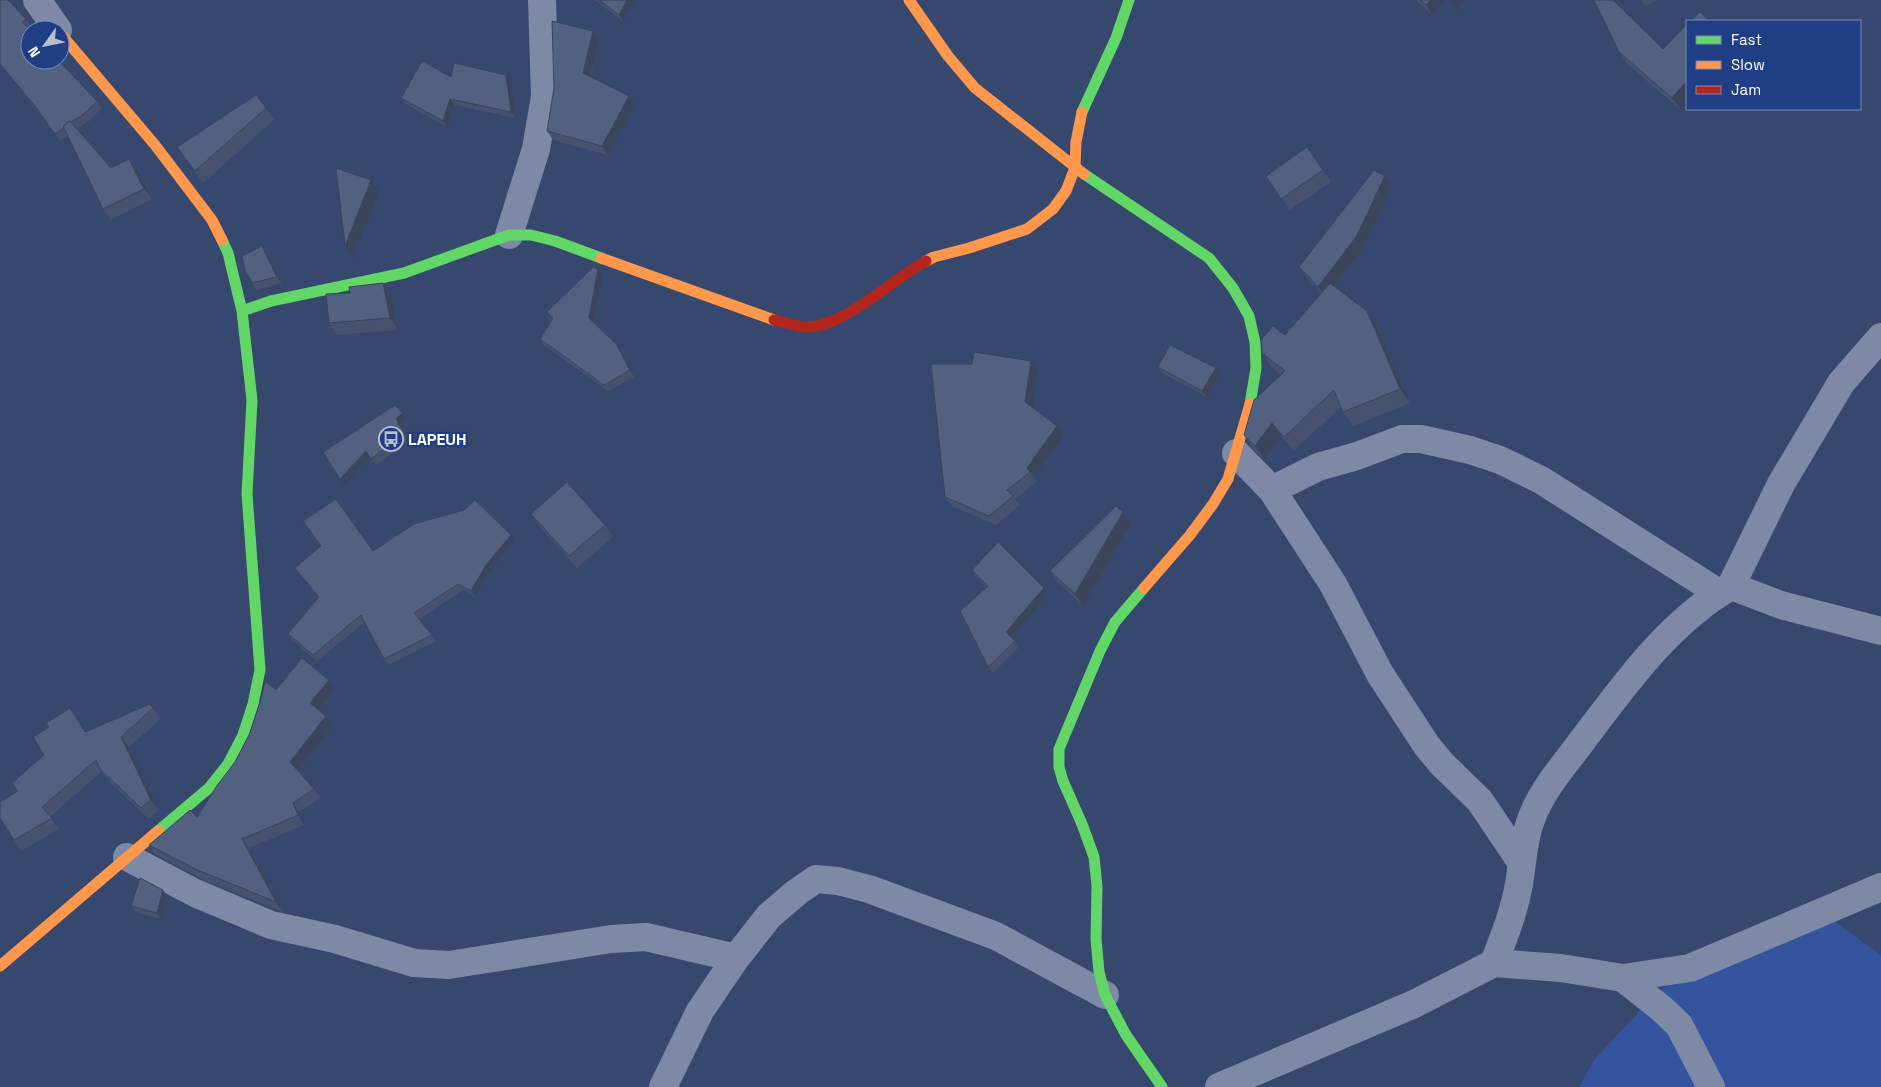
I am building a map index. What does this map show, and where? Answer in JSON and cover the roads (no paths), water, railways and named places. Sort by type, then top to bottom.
[{"type":"street","points":[[37,0],[51,20]]},
{"type":"street","points":[[508,235],[536,149],[545,97],[542,0]]},
{"type":"street","points":[[909,0],[948,56],[975,88],[1075,168],[1209,258],[1233,288],[1249,316],[1255,342],[1256,368],[1250,406],[1228,479],[1213,504],[1190,535],[1115,622],[1100,651],[1059,749],[1059,767],[1063,782],[1094,857],[1097,886],[1096,939],[1098,972],[1105,995],[1126,1036],[1162,1087]]},
{"type":"street","points":[[242,311],[271,301],[404,273],[508,235],[531,235],[556,241],[773,320],[804,327],[828,323],[858,307],[912,269],[934,257],[1027,229],[1053,209],[1066,191],[1075,168],[1076,142],[1082,112],[1116,38],[1129,0]]},
{"type":"street","points":[[0,966],[209,788],[228,764],[243,735],[253,704],[260,670],[248,494],[252,400],[242,311],[228,253],[212,220],[155,145],[70,45]]},
{"type":"street","points":[[1494,964],[1510,921],[1524,844],[1534,811],[1548,786],[1629,679],[1679,624],[1725,590],[1781,484],[1841,383],[1881,337]]},
{"type":"street","points":[[1272,490],[1318,467],[1357,456],[1402,439],[1421,439],[1470,450],[1500,460],[1541,480],[1725,590],[1881,631]]},
{"type":"street","points":[[1236,453],[1272,490],[1333,584],[1376,667],[1427,746],[1442,764],[1480,800],[1521,862]]},
{"type":"street","points":[[127,857],[195,893],[271,925],[335,939],[414,963],[449,965],[610,939],[646,937],[736,958]]},
{"type":"street","points":[[663,1087],[700,1011],[736,958],[770,916],[797,892],[816,879],[838,881],[869,889],[996,936],[1105,995]]},
{"type":"street","points":[[1219,1087],[1414,1004],[1494,964],[1561,968],[1622,978],[1690,968],[1881,887]]},
{"type":"street","points":[[1622,978],[1662,1009],[1679,1025],[1711,1087]]},
{"type":"place","name":"LAPEUH","points":[[391,439]]}]
